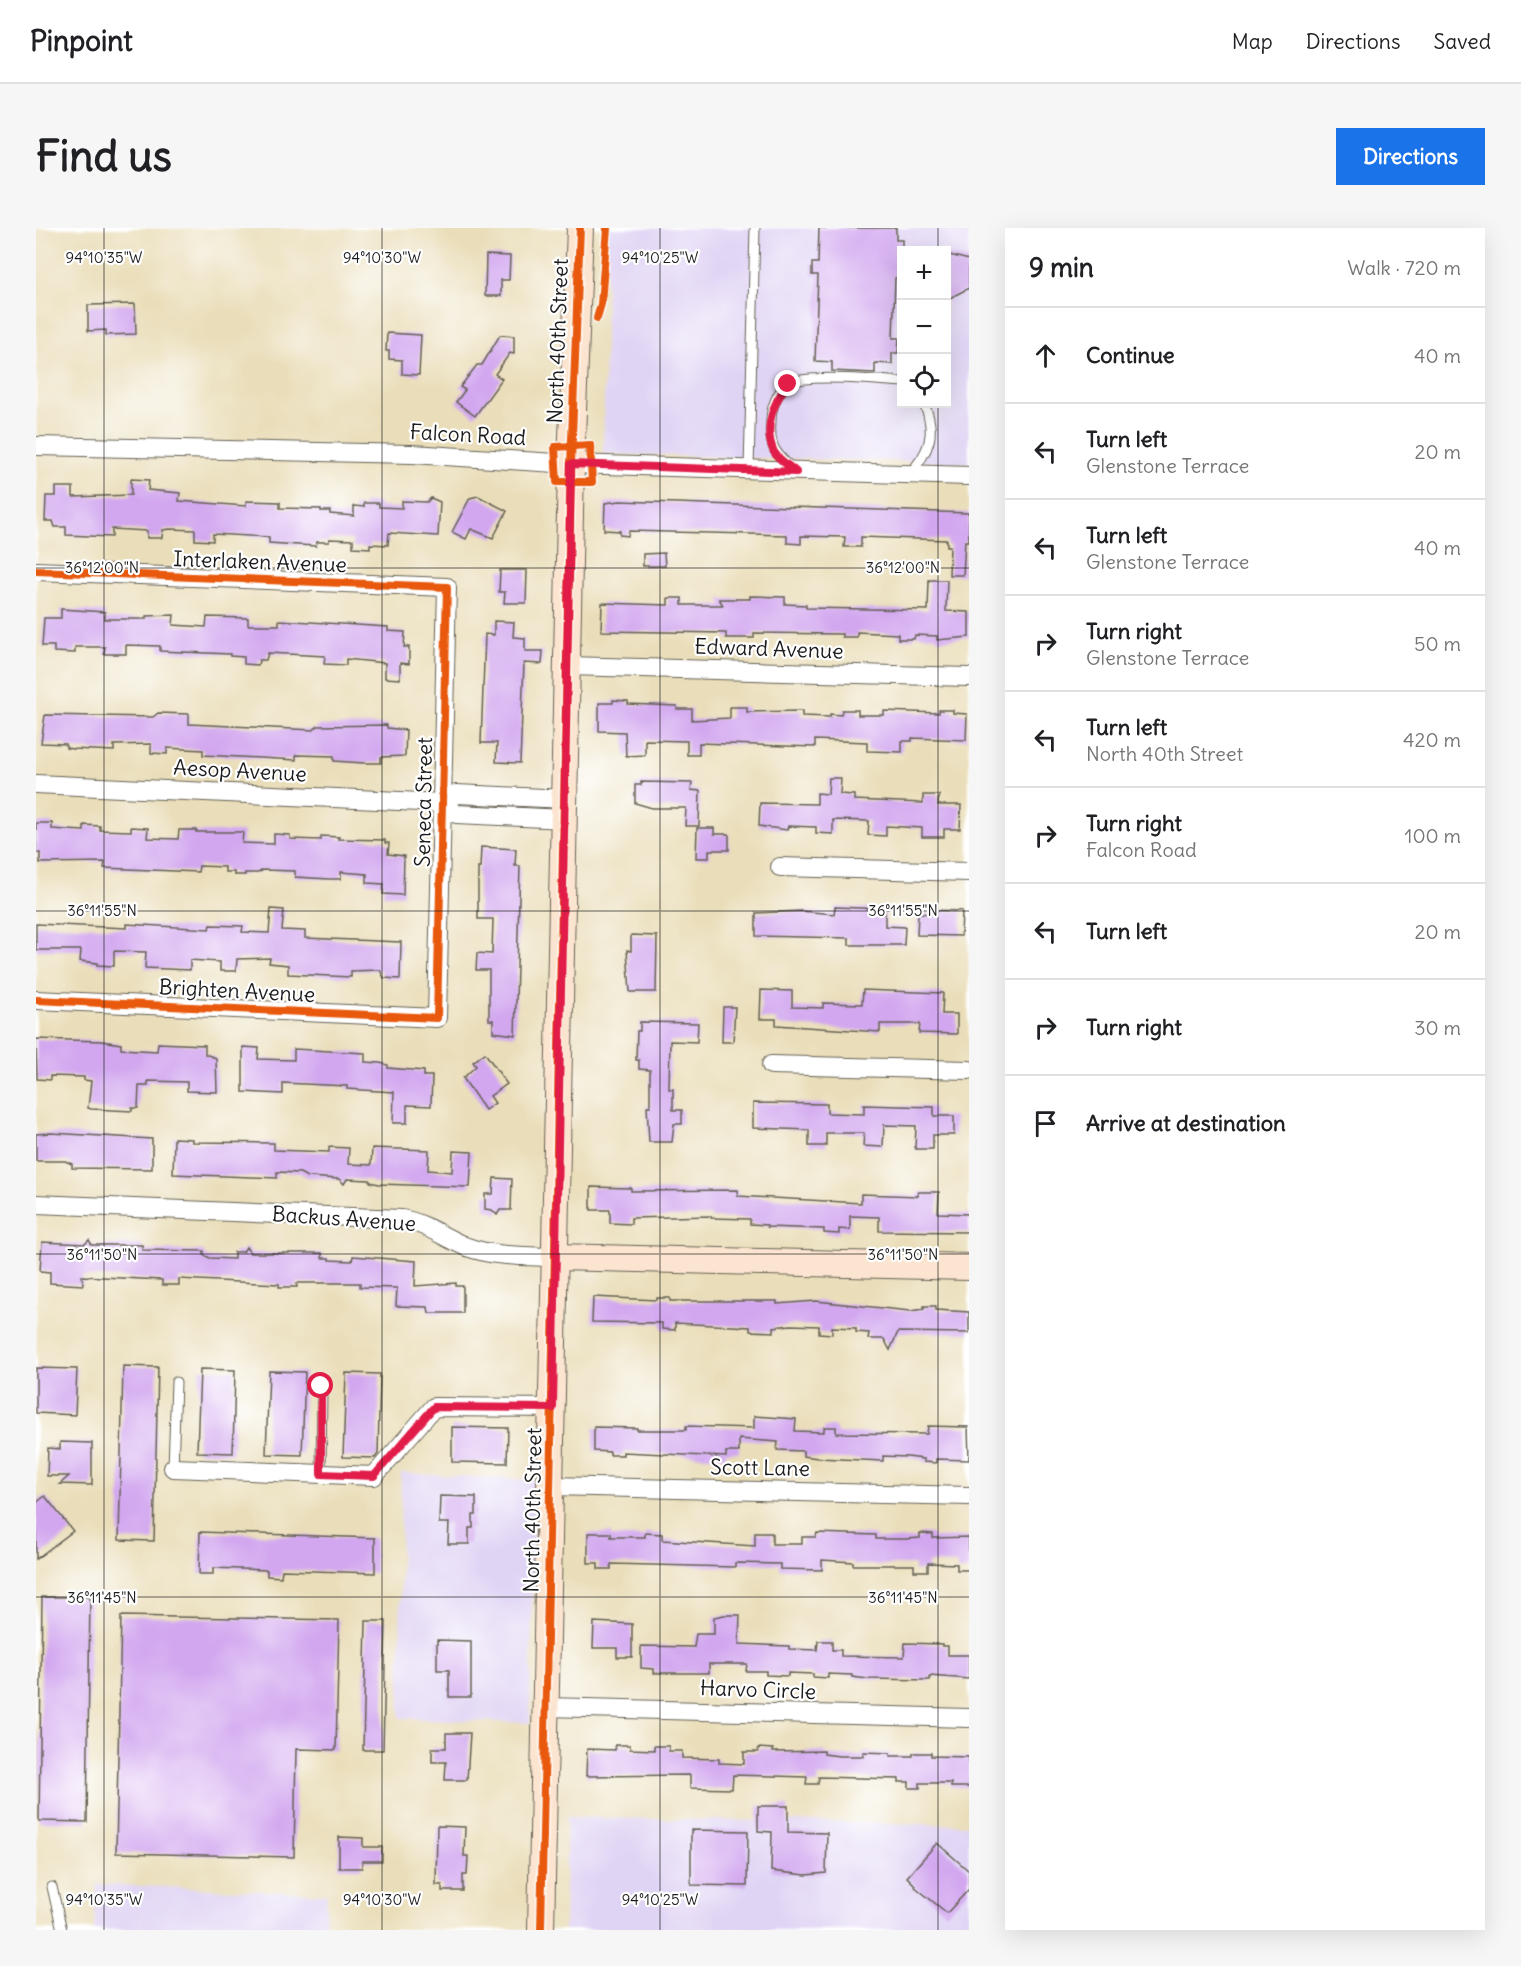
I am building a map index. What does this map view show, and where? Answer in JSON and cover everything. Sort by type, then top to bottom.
[{"type":"street","name":"North 40th Street","points":[[542,1930],[566,809],[571,464],[580,228]]},
{"type":"street","name":"Falcon Road","points":[[36,446],[412,454],[571,464],[969,476]]},
{"type":"street","name":"Interlaken Avenue","points":[[36,571],[447,587]]},
{"type":"street","name":"Seneca Street","points":[[437,1018],[447,587]]},
{"type":"street","name":"Edward Avenue","points":[[568,666],[969,677]]},
{"type":"street","name":"Aesop Avenue","points":[[36,784],[442,803],[456,814],[566,809]]},
{"type":"street","points":[[780,867],[969,872]]},
{"type":"street","name":"Brighten Avenue","points":[[36,1000],[437,1018]]},
{"type":"street","points":[[771,1065],[969,1070]]},
{"type":"street","name":"Backus Avenue","points":[[36,1204],[402,1219],[418,1222],[464,1246],[485,1253],[556,1257],[969,1267]]},
{"type":"street","points":[[173,1468],[374,1476],[434,1407],[553,1408]]},
{"type":"street","name":"Scott Lane","points":[[551,1486],[969,1496]]},
{"type":"street","name":"Harvo Circle","points":[[546,1707],[969,1718]]},
{"type":"lane","points":[[749,469],[755,228]]},
{"type":"lane","points":[[796,472],[775,453],[771,437],[771,419],[775,400],[788,384],[805,378],[897,382]]},
{"type":"lane","points":[[908,474],[925,458],[930,443],[925,408]]},
{"type":"lane","points":[[173,1468],[176,1382]]},
{"type":"lane","points":[[321,1386],[321,1474]]},
{"type":"lane","points":[[52,1887],[62,1930]]},
{"type":"shaded area","points":[[607,228],[969,228],[969,463],[603,454]]},
{"type":"shaded area","points":[[401,1473],[534,1480],[530,1723],[400,1718]]},
{"type":"shaded area","points":[[567,1817],[969,1825],[969,1930],[564,1930]]},
{"type":"shaded area","points":[[97,1884],[327,1894],[325,1930],[94,1930]]},
{"type":"building","points":[[819,228],[896,228],[896,240],[902,240],[902,246],[897,246],[893,338],[897,338],[897,353],[892,353],[892,364],[875,363],[875,373],[832,371],[832,362],[815,361],[818,275],[812,275],[812,263],[818,263]]},
{"type":"building","points":[[486,255],[510,256],[509,280],[501,280],[501,296],[485,296]]},
{"type":"building","points":[[951,255],[969,260],[969,288],[951,297]]},
{"type":"building","points":[[135,304],[136,334],[106,335],[106,330],[88,331],[88,305]]},
{"type":"building","points":[[387,333],[421,335],[419,375],[402,374],[402,360],[389,359],[389,351],[386,351]]},
{"type":"building","points":[[500,335],[514,336],[514,354],[510,353],[495,374],[502,379],[475,416],[456,402],[465,390],[460,387],[477,365],[482,365]]},
{"type":"building","points":[[131,479],[149,480],[148,490],[180,493],[179,501],[246,506],[246,501],[280,502],[280,508],[321,509],[321,511],[330,511],[330,514],[354,516],[354,506],[364,507],[364,503],[379,503],[379,507],[402,508],[402,501],[427,502],[431,498],[440,502],[438,536],[389,533],[388,545],[370,544],[370,548],[353,547],[353,540],[329,539],[329,542],[317,542],[316,546],[269,543],[269,537],[213,534],[213,541],[195,540],[195,530],[163,530],[162,538],[147,538],[147,531],[112,529],[112,537],[66,535],[66,527],[55,527],[53,521],[45,521],[46,496],[56,496],[56,487],[73,487],[73,497],[131,495]]},
{"type":"building","points":[[478,496],[507,511],[493,538],[471,529],[466,539],[452,532],[470,498]]},
{"type":"building","points":[[620,501],[969,513],[969,541],[965,541],[963,575],[949,575],[950,546],[947,546],[947,540],[861,537],[861,547],[844,547],[845,537],[801,536],[801,544],[787,543],[787,535],[629,531],[628,536],[620,535],[620,531],[604,530],[605,503]]},
{"type":"building","points":[[664,553],[665,566],[643,566],[643,554]]},
{"type":"building","points":[[500,570],[527,570],[526,603],[504,603],[505,592],[499,592]]},
{"type":"building","points":[[929,580],[947,580],[946,611],[969,612],[969,637],[937,640],[937,636],[915,635],[914,639],[898,639],[898,634],[857,632],[857,637],[842,637],[842,634],[754,633],[754,638],[726,638],[726,633],[601,631],[602,603],[668,605],[668,598],[682,598],[682,605],[723,605],[719,599],[750,599],[750,596],[785,597],[785,604],[806,605],[806,608],[928,610]]},
{"type":"building","points":[[61,609],[105,612],[105,619],[146,619],[146,616],[174,615],[173,625],[206,627],[207,617],[248,618],[248,625],[279,625],[279,620],[388,627],[388,631],[405,632],[404,647],[409,647],[409,664],[400,663],[400,679],[385,678],[385,663],[346,659],[346,665],[324,664],[325,656],[268,653],[266,660],[259,660],[258,665],[244,664],[244,657],[230,656],[230,654],[160,651],[160,646],[126,645],[126,654],[104,654],[105,647],[75,647],[75,653],[54,652],[54,646],[42,646],[44,618],[61,618]]},
{"type":"building","points":[[494,621],[514,622],[513,637],[525,638],[525,651],[543,651],[542,664],[524,663],[520,763],[496,762],[497,743],[481,743],[485,634],[494,635]]},
{"type":"building","points":[[613,700],[628,701],[628,704],[677,706],[677,709],[692,709],[692,720],[730,718],[730,707],[747,707],[747,712],[802,711],[802,716],[830,717],[830,714],[841,715],[842,710],[858,710],[858,715],[884,715],[884,711],[939,713],[939,710],[953,710],[953,713],[967,714],[966,740],[912,738],[912,741],[902,741],[902,752],[867,751],[867,742],[815,740],[815,747],[699,743],[699,755],[687,755],[687,741],[645,740],[645,755],[626,756],[625,732],[599,731],[599,703],[613,703]]},
{"type":"building","points":[[158,713],[189,714],[189,724],[313,730],[318,726],[387,725],[387,728],[406,730],[405,756],[381,757],[381,763],[364,763],[334,761],[334,756],[296,755],[296,760],[203,755],[203,750],[167,748],[167,754],[151,753],[151,744],[114,745],[114,751],[73,749],[66,748],[66,744],[41,743],[45,715],[153,717]]},
{"type":"building","points":[[829,778],[841,778],[840,794],[854,795],[854,800],[923,803],[923,795],[939,795],[938,805],[961,805],[960,829],[944,829],[944,837],[922,837],[922,828],[886,826],[886,836],[868,835],[869,821],[833,820],[833,834],[816,833],[816,827],[788,826],[787,830],[759,826],[760,803],[817,804],[817,793],[828,794]]},
{"type":"building","points":[[641,782],[692,783],[691,790],[700,791],[699,826],[685,826],[686,808],[652,808],[635,803],[635,785],[641,785]]},
{"type":"building","points":[[36,823],[52,823],[52,829],[84,831],[84,825],[100,826],[100,830],[131,831],[131,827],[148,828],[147,838],[178,839],[179,830],[243,832],[242,843],[274,844],[274,834],[290,835],[290,839],[321,840],[321,836],[339,837],[338,839],[385,840],[385,843],[389,843],[388,854],[404,856],[403,895],[383,894],[384,884],[367,883],[367,874],[341,872],[341,879],[329,879],[295,877],[295,871],[263,870],[258,873],[234,875],[234,872],[225,872],[225,867],[199,866],[198,872],[104,868],[105,862],[40,863],[40,853],[36,853]]},
{"type":"building","points":[[697,828],[714,828],[714,834],[729,834],[729,850],[709,850],[709,858],[696,858]]},
{"type":"building","points":[[481,847],[516,849],[515,866],[520,866],[515,1035],[493,1032],[493,1020],[489,1020],[489,970],[476,970],[477,953],[492,954],[493,919],[478,919],[478,868],[480,868]]},
{"type":"building","points":[[835,907],[885,909],[885,926],[905,927],[904,945],[849,945],[849,938],[756,936],[756,913],[800,911],[834,914]]},
{"type":"building","points":[[271,909],[284,910],[282,930],[305,931],[305,938],[401,942],[400,979],[384,978],[380,970],[351,971],[351,977],[288,974],[288,965],[269,963],[270,958],[237,959],[236,971],[220,971],[220,962],[190,960],[190,970],[145,968],[146,952],[114,951],[114,966],[80,961],[81,950],[36,950],[36,924],[127,928],[127,924],[209,929],[210,925],[243,926],[242,932],[269,933]]},
{"type":"building","points":[[932,910],[962,911],[961,936],[917,935],[918,913],[932,914]]},
{"type":"building","points":[[631,935],[657,936],[656,992],[630,992],[627,950],[631,951]]},
{"type":"building","points":[[761,990],[792,991],[792,1007],[823,1008],[823,1003],[862,1004],[863,990],[943,993],[942,1014],[957,1014],[957,1034],[919,1033],[920,1024],[880,1024],[880,1032],[776,1025],[776,1019],[760,1019]]},
{"type":"building","points":[[723,1007],[735,1007],[733,1042],[722,1042]]},
{"type":"building","points":[[640,1022],[698,1023],[697,1042],[670,1041],[669,1089],[673,1089],[673,1110],[682,1110],[682,1124],[674,1124],[672,1142],[649,1142],[647,1106],[650,1106],[650,1070],[639,1069],[639,1060],[636,1060],[637,1031],[640,1031]]},
{"type":"building","points":[[36,1039],[101,1041],[121,1044],[121,1049],[157,1051],[158,1043],[205,1045],[205,1054],[216,1058],[217,1092],[187,1091],[187,1082],[148,1081],[148,1086],[139,1086],[138,1108],[132,1108],[132,1111],[91,1109],[88,1108],[91,1081],[84,1080],[84,1077],[50,1076],[50,1080],[37,1079]]},
{"type":"building","points":[[243,1047],[259,1048],[258,1059],[294,1060],[294,1049],[365,1053],[365,1062],[388,1065],[388,1068],[424,1071],[424,1076],[432,1076],[431,1106],[407,1105],[407,1123],[393,1123],[394,1092],[347,1089],[347,1086],[283,1083],[283,1094],[243,1092]]},
{"type":"building","points":[[485,1053],[507,1084],[490,1096],[495,1103],[485,1110],[463,1078],[476,1066],[473,1062]]},
{"type":"building","points":[[753,1103],[827,1104],[827,1113],[864,1114],[864,1105],[934,1107],[934,1116],[954,1116],[954,1135],[933,1135],[933,1149],[915,1149],[916,1126],[884,1125],[883,1147],[863,1146],[864,1133],[826,1133],[826,1146],[809,1146],[809,1130],[753,1128]]},
{"type":"building","points":[[36,1134],[152,1139],[152,1169],[72,1168],[72,1164],[65,1161],[36,1161]]},
{"type":"building","points":[[174,1138],[192,1139],[192,1142],[274,1143],[274,1150],[329,1152],[329,1147],[349,1148],[348,1164],[371,1165],[372,1148],[429,1150],[428,1170],[452,1172],[453,1151],[472,1152],[470,1187],[379,1184],[370,1182],[370,1180],[347,1179],[344,1184],[339,1179],[307,1177],[300,1173],[277,1172],[277,1178],[173,1174]]},
{"type":"building","points":[[494,1178],[512,1179],[511,1210],[500,1210],[497,1215],[492,1210],[485,1209],[485,1194],[493,1194]]},
{"type":"building","points":[[591,1187],[631,1188],[631,1191],[738,1190],[738,1196],[861,1203],[861,1194],[918,1196],[918,1192],[939,1192],[938,1213],[969,1214],[969,1232],[879,1231],[879,1217],[850,1216],[850,1230],[839,1229],[839,1234],[824,1233],[824,1229],[767,1227],[767,1225],[750,1224],[750,1219],[711,1218],[711,1216],[631,1218],[631,1224],[610,1223],[610,1210],[591,1210]]},
{"type":"building","points":[[89,1240],[92,1245],[142,1245],[142,1250],[204,1251],[204,1255],[210,1258],[234,1259],[234,1252],[243,1252],[246,1247],[250,1253],[322,1253],[322,1258],[329,1258],[329,1260],[352,1261],[353,1256],[416,1261],[415,1286],[456,1283],[456,1286],[463,1286],[463,1313],[429,1313],[428,1307],[396,1306],[397,1288],[360,1287],[360,1283],[297,1283],[297,1287],[279,1287],[279,1284],[179,1279],[179,1285],[162,1285],[162,1280],[82,1276],[83,1285],[50,1283],[50,1272],[40,1271],[42,1242],[85,1244]]},
{"type":"building","points":[[593,1297],[657,1300],[657,1298],[670,1298],[670,1301],[777,1301],[777,1304],[816,1301],[910,1311],[924,1309],[924,1306],[936,1306],[936,1310],[969,1312],[969,1333],[898,1332],[890,1350],[884,1339],[868,1339],[869,1333],[856,1332],[856,1328],[832,1327],[832,1334],[819,1333],[819,1326],[774,1327],[774,1332],[750,1331],[750,1327],[675,1323],[675,1330],[662,1329],[662,1323],[592,1322]]},
{"type":"building","points":[[123,1366],[158,1367],[154,1541],[119,1540]]},
{"type":"building","points":[[36,1368],[77,1369],[75,1415],[36,1413]]},
{"type":"building","points":[[200,1369],[235,1370],[233,1453],[197,1452]]},
{"type":"building","points":[[269,1371],[305,1372],[302,1455],[266,1454]]},
{"type":"building","points":[[346,1373],[380,1374],[378,1454],[375,1458],[343,1457]]},
{"type":"building","points":[[754,1416],[796,1419],[795,1431],[824,1432],[824,1427],[836,1427],[836,1433],[927,1434],[928,1426],[968,1427],[969,1460],[936,1459],[936,1463],[908,1457],[883,1456],[883,1461],[818,1458],[803,1456],[803,1451],[777,1450],[778,1442],[739,1439],[739,1452],[726,1452],[726,1457],[623,1452],[623,1455],[610,1455],[610,1452],[594,1451],[594,1427],[637,1428],[637,1430],[686,1430],[686,1426],[754,1428]]},
{"type":"building","points":[[452,1427],[508,1428],[507,1463],[452,1462]]},
{"type":"building","points":[[60,1442],[92,1443],[92,1485],[60,1484],[69,1476],[47,1476],[48,1448],[60,1449]]},
{"type":"building","points":[[45,1496],[73,1531],[36,1559],[36,1503]]},
{"type":"building","points":[[440,1496],[476,1497],[476,1515],[473,1515],[473,1528],[469,1528],[469,1544],[448,1544],[449,1523],[439,1523]]},
{"type":"building","points":[[200,1532],[375,1538],[375,1573],[282,1570],[281,1577],[267,1576],[267,1570],[213,1568],[213,1574],[199,1574]]},
{"type":"building","points":[[588,1533],[611,1533],[611,1537],[645,1537],[645,1533],[662,1534],[662,1540],[755,1546],[755,1533],[772,1533],[772,1544],[802,1544],[802,1537],[816,1537],[817,1533],[876,1535],[876,1539],[920,1538],[920,1533],[933,1534],[933,1538],[969,1537],[969,1570],[957,1570],[957,1564],[928,1563],[928,1571],[914,1571],[914,1565],[853,1565],[853,1562],[822,1560],[822,1570],[780,1569],[780,1564],[735,1563],[735,1567],[611,1564],[611,1569],[598,1569],[598,1563],[588,1563]]},
{"type":"building","points":[[42,1597],[90,1597],[87,1822],[39,1821]]},
{"type":"building","points":[[740,1615],[739,1644],[789,1646],[789,1649],[817,1650],[818,1641],[832,1641],[832,1650],[841,1650],[841,1656],[904,1657],[905,1643],[942,1644],[942,1646],[948,1646],[948,1655],[969,1655],[969,1679],[930,1676],[930,1680],[868,1679],[852,1677],[852,1675],[828,1674],[828,1678],[813,1677],[813,1674],[788,1673],[788,1676],[766,1675],[766,1671],[746,1671],[747,1664],[709,1664],[709,1673],[654,1673],[654,1669],[641,1668],[641,1646],[694,1647],[696,1634],[714,1634],[714,1617]]},
{"type":"building","points":[[121,1616],[339,1620],[336,1750],[296,1749],[294,1857],[116,1853]]},
{"type":"building","points":[[366,1621],[386,1621],[383,1750],[363,1750]]},
{"type":"building","points":[[594,1622],[632,1624],[632,1657],[617,1657],[617,1648],[593,1648]]},
{"type":"building","points":[[437,1640],[471,1641],[471,1697],[449,1697],[449,1670],[437,1670]]},
{"type":"building","points":[[446,1733],[470,1733],[467,1780],[445,1780],[446,1762],[432,1762],[432,1748],[446,1748]]},
{"type":"building","points":[[615,1745],[630,1745],[630,1749],[654,1750],[654,1746],[669,1746],[669,1751],[682,1751],[682,1758],[719,1759],[719,1763],[744,1764],[744,1752],[758,1752],[758,1748],[773,1749],[773,1752],[824,1751],[824,1754],[839,1756],[863,1756],[863,1752],[890,1753],[890,1756],[931,1753],[931,1756],[969,1757],[969,1787],[951,1787],[951,1783],[920,1783],[920,1788],[909,1788],[909,1782],[899,1782],[899,1779],[819,1777],[818,1784],[806,1784],[807,1777],[733,1775],[732,1789],[690,1788],[690,1775],[586,1776],[587,1749],[615,1750]]},
{"type":"building","points":[[758,1806],[788,1806],[788,1832],[827,1833],[826,1873],[806,1875],[771,1871],[772,1832],[758,1831]]},
{"type":"building","points":[[437,1826],[465,1827],[464,1856],[468,1856],[467,1875],[463,1875],[463,1891],[442,1891],[442,1885],[436,1885]]},
{"type":"building","points":[[691,1830],[748,1831],[747,1886],[691,1885]]},
{"type":"building","points":[[339,1837],[363,1838],[363,1847],[382,1847],[382,1861],[362,1861],[362,1868],[339,1868]]},
{"type":"building","points":[[937,1843],[969,1871],[969,1889],[947,1913],[914,1886],[907,1877]]},
{"type":"cycle path","points":[[541,1930],[571,464],[580,228]]},
{"type":"cycle path","points":[[597,318],[601,304],[607,228]]},
{"type":"cycle path","points":[[590,445],[592,482],[557,482],[555,447],[590,445]]},
{"type":"cycle path","points":[[36,571],[447,587],[437,1018],[36,1000]]},
{"type":"route","points":[[321,1386],[321,1474],[374,1476],[434,1407],[553,1408],[571,464],[796,472],[775,453],[771,437],[771,419],[775,400],[788,384]]}]
